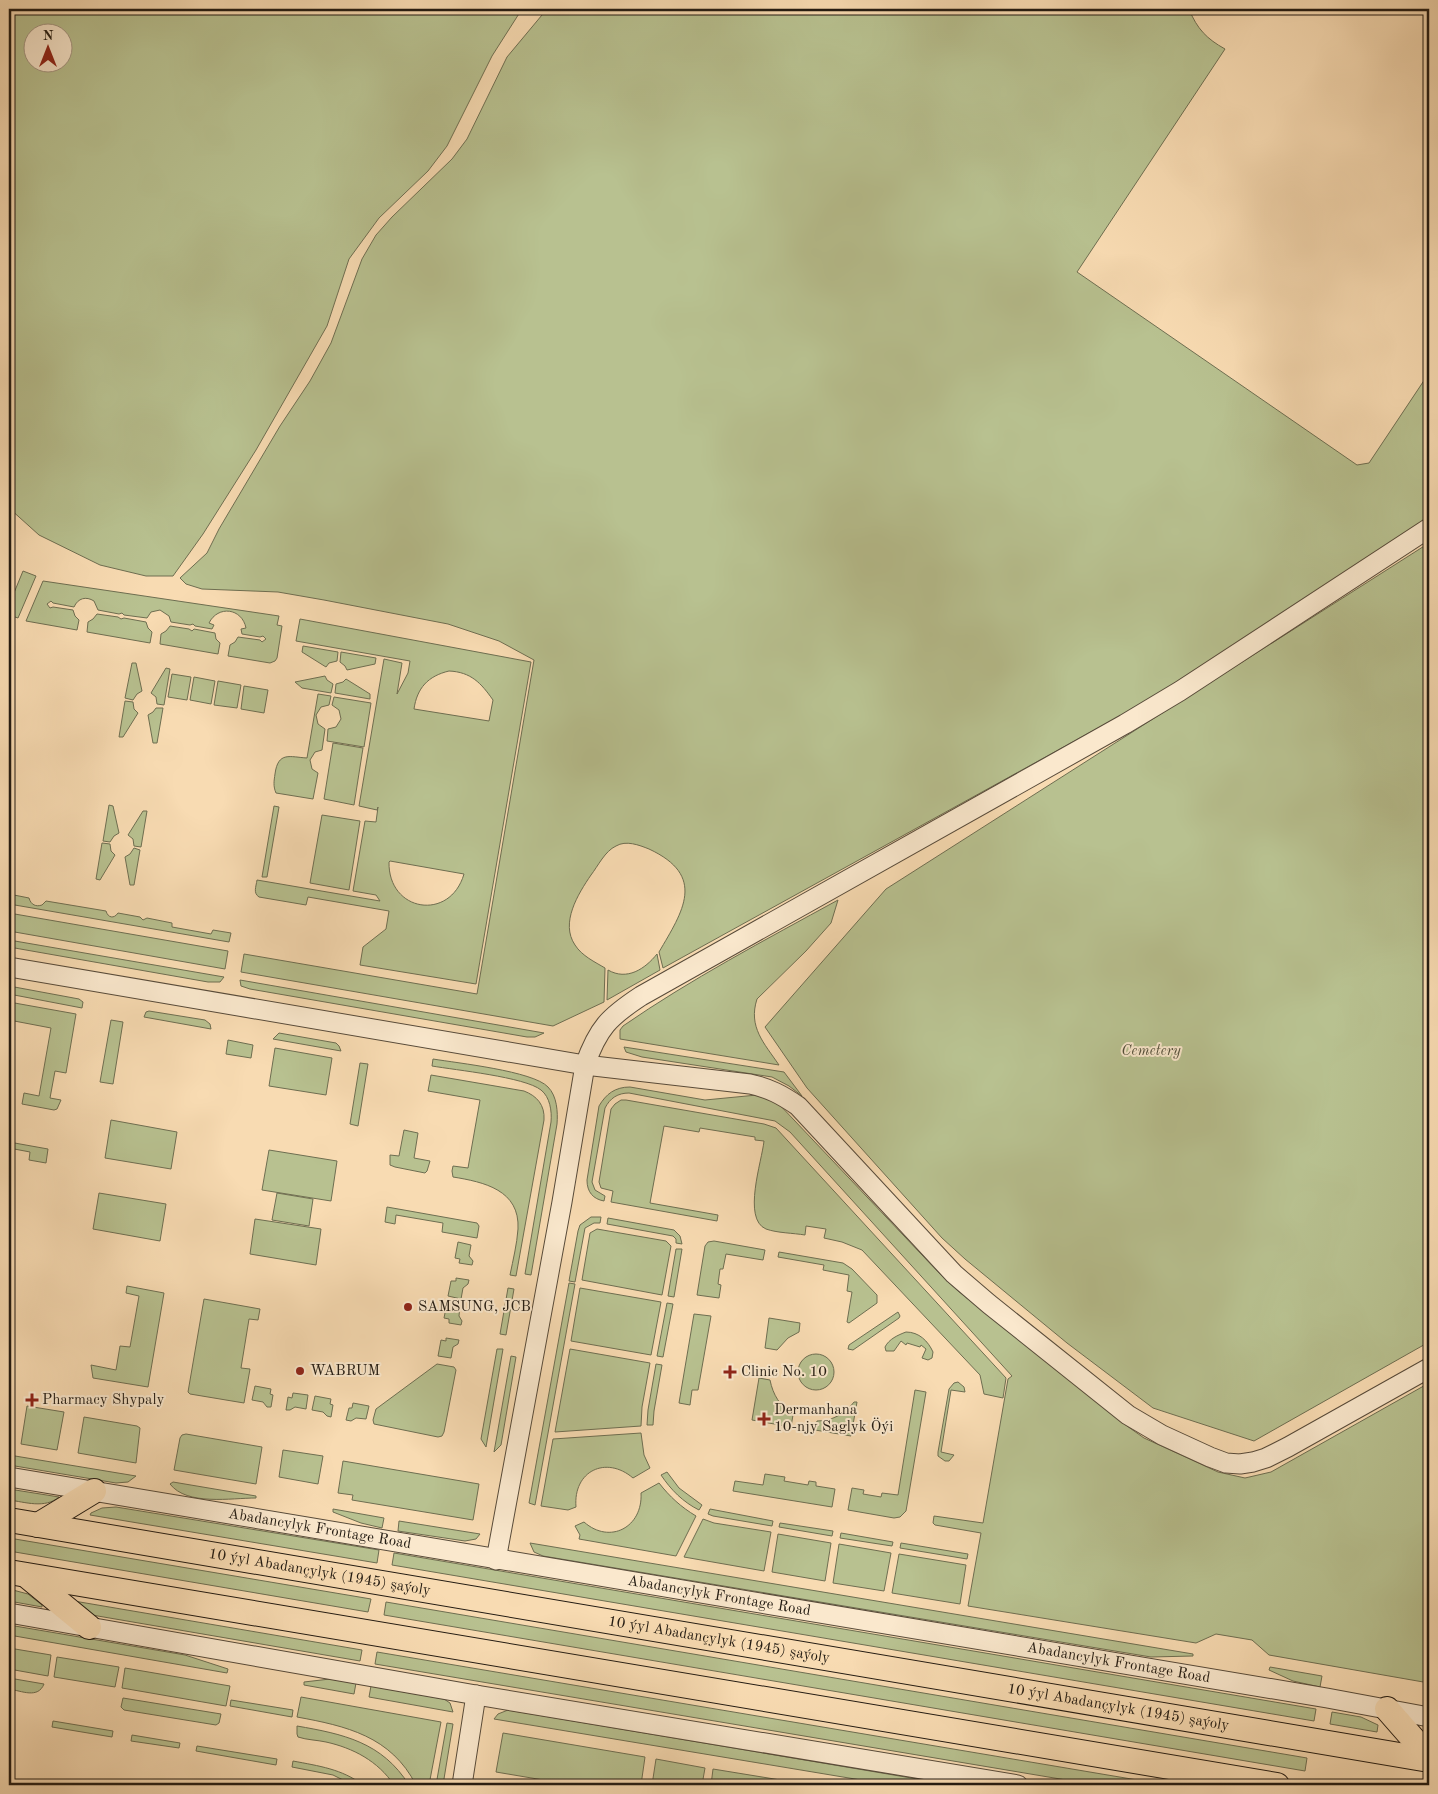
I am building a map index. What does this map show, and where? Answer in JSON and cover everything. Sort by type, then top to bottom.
[{"type":"main road","points":[[38,1525],[94,1491]]},
{"type":"main road","name":"10 ýyl Abadançylyk (1945) şaýoly","points":[[9,1520],[1429,1759]]},
{"type":"main road","points":[[17,1573],[89,1627]]},
{"type":"main road","points":[[17,1573],[1277,1785]]},
{"type":"main road","points":[[1387,1709],[1429,1759]]},
{"type":"street","points":[[496,1560],[562,1202],[585,1065],[593,1043],[605,1024],[641,996],[1125,724],[1180,691],[1429,528]]},
{"type":"street","points":[[9,967],[585,1065],[750,1084],[782,1094],[798,1106],[954,1274],[989,1304],[1128,1415],[1162,1435],[1226,1463],[1240,1464],[1266,1458],[1429,1368]]},
{"type":"street","name":"Abadancylyk Frontage Road","points":[[9,1477],[1429,1717]]},
{"type":"street","points":[[9,1613],[476,1695],[1018,1785]]},
{"type":"street","points":[[462,1785],[476,1695]]},
{"type":"green space","points":[[9,9],[522,9],[492,56],[447,146],[428,171],[379,218],[349,259],[327,326],[256,450],[203,534],[173,576],[146,576],[100,565],[39,535],[9,508]]},
{"type":"green space","points":[[547,9],[1189,9],[1203,33],[1225,49],[1077,272],[1357,465],[1369,463],[1429,373],[1429,520],[1176,685],[663,968],[659,952],[682,909],[685,895],[684,883],[678,871],[667,859],[649,849],[628,843],[612,848],[605,855],[576,900],[572,909],[569,927],[571,936],[578,949],[585,956],[605,968],[604,1002],[553,1026],[241,972],[244,954],[477,994],[534,660],[499,641],[448,624],[278,592],[202,589],[186,584],[180,578],[207,553],[219,529],[280,426],[310,381],[331,343],[362,259],[376,235],[452,159],[467,139],[507,57]]},
{"type":"green space","name":"Cemetery","points":[[1429,543],[1429,1342],[1254,1441],[1153,1408],[1067,1343],[965,1259],[942,1238],[807,1088],[765,1027],[886,889]]},
{"type":"green space","points":[[23,571],[36,576],[18,618],[9,615],[9,605]]},
{"type":"green space","points":[[43,581],[279,616],[277,625],[282,626],[277,658],[270,663],[228,656],[230,645],[238,637],[260,640],[262,642],[266,639],[263,636],[242,634],[241,629],[246,628],[244,621],[240,616],[229,611],[218,613],[213,617],[209,623],[214,625],[212,629],[193,624],[171,622],[169,616],[160,610],[151,612],[147,618],[98,610],[94,601],[85,598],[80,600],[74,607],[51,601],[47,604],[50,608],[73,610],[79,620],[77,630],[26,621]]},
{"type":"green space","points":[[97,614],[146,622],[152,632],[150,643],[87,632],[88,622]]},
{"type":"green space","points":[[300,619],[531,662],[476,984],[360,965],[363,947],[386,929],[389,911],[308,897],[306,905],[259,897],[256,894],[257,880],[380,901],[376,895],[353,891],[365,821],[376,822],[378,807],[377,810],[359,806],[384,659],[402,663],[397,694],[408,673],[410,661],[296,641]],"holes":[[[449,671],[469,676],[489,694],[493,700],[489,721],[414,709],[418,695],[425,684],[435,676]],[[390,861],[464,874],[457,889],[446,899],[434,904],[421,905],[409,900],[398,892],[391,879]]]},
{"type":"green space","points":[[170,626],[192,631],[194,629],[215,633],[216,639],[220,643],[218,654],[160,644],[161,634]]},
{"type":"green space","points":[[303,646],[338,652],[337,661],[329,663],[326,667],[302,652]]},
{"type":"green space","points":[[341,652],[376,658],[375,664],[347,670],[340,662]]},
{"type":"green space","points":[[132,663],[136,663],[142,691],[133,700],[125,698]]},
{"type":"green space","points":[[166,668],[170,669],[164,705],[157,704],[156,697],[151,693]]},
{"type":"green space","points":[[172,674],[191,677],[187,700],[168,697]]},
{"type":"green space","points":[[325,676],[333,684],[331,693],[302,688],[295,682]]},
{"type":"green space","points":[[194,677],[215,681],[211,704],[190,700]]},
{"type":"green space","points":[[346,679],[370,694],[370,699],[335,693],[336,684]]},
{"type":"green space","points":[[218,681],[241,685],[237,708],[214,705]]},
{"type":"green space","points":[[244,686],[268,690],[264,713],[241,709]]},
{"type":"green space","points":[[318,694],[331,696],[329,705],[321,707],[316,715],[318,724],[325,729],[322,750],[315,752],[310,760],[312,769],[318,773],[313,799],[276,793],[274,781],[279,762],[286,757],[307,758]]},
{"type":"green space","points":[[334,697],[371,703],[364,747],[327,741],[328,729],[336,727],[341,719],[339,710],[332,705]]},
{"type":"green space","points":[[125,701],[133,702],[134,709],[138,713],[123,737],[119,737]]},
{"type":"green space","points":[[156,708],[163,708],[157,743],[153,743],[148,715]]},
{"type":"green space","points":[[333,743],[363,748],[354,805],[324,799]]},
{"type":"green space","points":[[109,805],[113,806],[119,833],[110,842],[103,841]]},
{"type":"green space","points":[[274,806],[279,807],[267,877],[262,877]]},
{"type":"green space","points":[[143,811],[147,811],[141,847],[134,846],[133,839],[128,835]]},
{"type":"green space","points":[[322,815],[360,821],[349,890],[310,883]]},
{"type":"green space","points":[[102,843],[110,844],[111,851],[115,855],[100,880],[96,879]]},
{"type":"green space","points":[[134,848],[140,850],[134,885],[130,885],[125,857]]},
{"type":"green space","points":[[9,894],[29,898],[32,904],[36,906],[42,905],[46,901],[106,911],[111,917],[118,913],[140,917],[143,920],[147,918],[172,923],[172,927],[211,934],[213,930],[231,933],[229,942],[9,904]]},
{"type":"green space","points":[[838,900],[831,923],[806,951],[757,999],[755,1009],[756,1026],[763,1042],[779,1065],[620,1039],[620,1030],[623,1026],[675,992]]},
{"type":"green space","points":[[9,913],[228,951],[225,969],[9,931]]},
{"type":"green space","points":[[9,940],[224,977],[220,982],[208,982],[9,947]]},
{"type":"green space","points":[[657,954],[660,970],[607,1000],[608,970],[615,973],[629,974],[641,969]]},
{"type":"green space","points":[[240,980],[544,1033],[535,1037],[527,1037],[250,989],[241,986]]},
{"type":"green space","points":[[9,986],[79,999],[83,1002],[82,1008],[9,994]]},
{"type":"green space","points":[[9,1002],[76,1014],[66,1073],[55,1071],[50,1098],[61,1100],[57,1109],[22,1104],[24,1093],[39,1096],[51,1028],[9,1020]]},
{"type":"green space","points":[[146,1012],[205,1020],[210,1024],[211,1029],[144,1017]]},
{"type":"green space","points":[[111,1020],[123,1022],[113,1084],[100,1082]]},
{"type":"green space","points":[[279,1033],[336,1043],[341,1051],[273,1039]]},
{"type":"green space","points":[[228,1040],[253,1045],[251,1058],[226,1054]]},
{"type":"green space","points":[[624,1047],[784,1072],[802,1096],[772,1077],[642,1057],[626,1052]]},
{"type":"green space","points":[[275,1048],[332,1058],[326,1095],[269,1086]]},
{"type":"green space","points":[[433,1059],[494,1068],[527,1076],[540,1081],[548,1087],[555,1099],[557,1124],[531,1275],[525,1274],[551,1122],[551,1109],[548,1100],[541,1090],[533,1085],[506,1078],[432,1066]]},
{"type":"green space","points":[[360,1063],[368,1064],[358,1126],[350,1124]]},
{"type":"green space","points":[[431,1075],[524,1091],[536,1098],[542,1106],[544,1120],[516,1276],[510,1275],[518,1229],[517,1216],[513,1205],[498,1190],[488,1185],[453,1177],[453,1166],[468,1168],[480,1100],[428,1091]]},
{"type":"green space","points":[[630,1087],[705,1100],[757,1095],[776,1101],[958,1291],[1144,1438],[1218,1472],[1245,1478],[1271,1472],[1429,1383],[1429,1683],[1269,1655],[1252,1640],[1216,1634],[1196,1643],[968,1606],[981,1533],[935,1525],[933,1523],[934,1516],[983,1523],[1008,1379],[1012,1376],[790,1132],[775,1121],[629,1093],[618,1095],[609,1101],[605,1108],[592,1182],[595,1190],[605,1196],[604,1201],[594,1197],[589,1191],[587,1180],[599,1106],[612,1092],[620,1088]]},
{"type":"green space","points":[[621,1100],[764,1124],[776,1128],[1006,1378],[1003,1398],[984,1394],[980,1375],[862,1250],[842,1242],[824,1238],[826,1229],[806,1226],[805,1235],[766,1229],[759,1223],[755,1214],[754,1202],[764,1141],[755,1140],[755,1137],[700,1128],[699,1132],[664,1126],[650,1203],[718,1215],[717,1221],[611,1202],[613,1191],[601,1188],[599,1182],[611,1109]]},
{"type":"green space","points":[[111,1120],[177,1132],[171,1169],[105,1158]]},
{"type":"green space","points":[[404,1130],[418,1133],[414,1158],[430,1161],[425,1173],[390,1165],[390,1155],[399,1156]]},
{"type":"green space","points":[[9,1142],[48,1149],[46,1163],[29,1160],[30,1152],[9,1148]]},
{"type":"green space","points":[[269,1150],[337,1161],[331,1201],[262,1190]]},
{"type":"green space","points":[[99,1193],[166,1204],[160,1241],[93,1229]]},
{"type":"green space","points":[[277,1193],[313,1199],[309,1226],[272,1220]]},
{"type":"green space","points":[[387,1207],[477,1223],[479,1226],[477,1238],[442,1232],[443,1223],[396,1215],[395,1224],[385,1222]]},
{"type":"green space","points":[[591,1217],[601,1217],[600,1223],[594,1223],[585,1228],[575,1282],[569,1281],[580,1225]]},
{"type":"green space","points":[[608,1218],[674,1230],[680,1236],[682,1244],[676,1243],[676,1239],[673,1236],[607,1224]]},
{"type":"green space","points":[[255,1219],[321,1229],[316,1265],[250,1254]]},
{"type":"green space","points":[[597,1229],[666,1241],[671,1246],[662,1295],[582,1280],[590,1233]]},
{"type":"green space","points":[[714,1241],[765,1250],[763,1260],[726,1254],[723,1269],[720,1269],[718,1284],[721,1285],[719,1298],[697,1295],[705,1246],[708,1242]]},
{"type":"green space","points":[[458,1242],[471,1245],[469,1256],[473,1261],[472,1265],[459,1263],[460,1259],[455,1258]]},
{"type":"green space","points":[[676,1249],[682,1249],[674,1297],[668,1296]]},
{"type":"green space","points":[[779,1252],[843,1263],[852,1269],[877,1295],[877,1303],[849,1323],[847,1322],[852,1292],[847,1291],[849,1275],[823,1270],[824,1265],[778,1257]]},
{"type":"green space","points":[[456,1278],[469,1280],[468,1284],[463,1288],[461,1299],[448,1296],[451,1281],[456,1281]]},
{"type":"green space","points":[[569,1283],[575,1284],[535,1505],[529,1503]]},
{"type":"green space","points":[[127,1286],[164,1293],[148,1387],[93,1378],[91,1365],[116,1370],[120,1346],[130,1347],[139,1296],[126,1293]]},
{"type":"green space","points":[[508,1288],[514,1289],[506,1335],[500,1334]]},
{"type":"green space","points":[[580,1288],[661,1302],[651,1355],[571,1341]]},
{"type":"green space","points":[[204,1299],[260,1309],[258,1320],[249,1319],[241,1368],[250,1369],[244,1403],[190,1394],[188,1392]]},
{"type":"green space","points":[[447,1303],[460,1305],[459,1316],[462,1321],[461,1325],[449,1323],[449,1319],[444,1318]]},
{"type":"green space","points":[[667,1303],[673,1304],[663,1357],[657,1356]]},
{"type":"green space","points":[[898,1312],[899,1318],[853,1350],[848,1349],[849,1345]]},
{"type":"green space","points":[[694,1314],[711,1316],[698,1390],[692,1390],[690,1405],[679,1403]]},
{"type":"green space","points":[[769,1318],[800,1323],[799,1332],[788,1338],[777,1350],[765,1348]]},
{"type":"green space","points":[[906,1332],[919,1335],[926,1341],[933,1352],[932,1358],[928,1360],[922,1358],[926,1349],[921,1345],[920,1347],[907,1343],[906,1345],[901,1341],[894,1351],[886,1351],[885,1347],[889,1342]]},
{"type":"green space","points":[[446,1338],[459,1340],[458,1344],[453,1347],[451,1358],[438,1356],[441,1340],[446,1341]]},
{"type":"green space","points":[[497,1349],[503,1349],[486,1447],[481,1439]]},
{"type":"green space","points":[[570,1349],[650,1363],[642,1407],[641,1426],[555,1432]]},
{"type":"green space","points":[[816,1354],[823,1355],[829,1359],[833,1365],[833,1379],[829,1385],[823,1389],[816,1390],[809,1389],[803,1385],[799,1379],[798,1372],[799,1365],[803,1359],[809,1355]]},
{"type":"green space","points":[[511,1356],[516,1357],[501,1445],[494,1452]]},
{"type":"green space","points":[[437,1364],[454,1367],[456,1370],[442,1436],[438,1437],[374,1424],[373,1420],[376,1409]]},
{"type":"green space","points":[[656,1364],[662,1365],[653,1425],[647,1425],[648,1410]]},
{"type":"green space","points":[[759,1378],[770,1380],[778,1400],[793,1415],[791,1427],[752,1420]]},
{"type":"green space","points":[[958,1382],[964,1387],[965,1392],[951,1390],[941,1452],[954,1455],[949,1461],[945,1461],[938,1456],[938,1452],[949,1389],[954,1383]]},
{"type":"green space","points":[[255,1386],[271,1389],[270,1394],[273,1395],[271,1407],[267,1407],[263,1402],[252,1400]]},
{"type":"green space","points":[[915,1390],[926,1392],[906,1511],[900,1517],[894,1518],[848,1510],[852,1488],[864,1490],[863,1494],[881,1497],[882,1493],[898,1495]]},
{"type":"green space","points":[[293,1393],[308,1395],[306,1409],[295,1407],[286,1410],[288,1397],[292,1398]]},
{"type":"green space","points":[[315,1396],[331,1399],[330,1404],[333,1405],[331,1417],[323,1412],[312,1410]]},
{"type":"green space","points":[[854,1402],[857,1402],[851,1436],[815,1430],[817,1421],[828,1420],[838,1416]]},
{"type":"green space","points":[[353,1403],[369,1406],[366,1419],[346,1420],[349,1408],[352,1408]]},
{"type":"green space","points":[[27,1406],[64,1412],[57,1450],[21,1444]]},
{"type":"green space","points":[[84,1417],[140,1428],[136,1463],[78,1453]]},
{"type":"green space","points":[[641,1433],[644,1455],[650,1468],[633,1478],[623,1471],[612,1468],[593,1470],[580,1484],[576,1494],[576,1507],[568,1510],[541,1506],[553,1439]]},
{"type":"green space","points":[[186,1434],[262,1447],[256,1484],[174,1470],[180,1438]]},
{"type":"green space","points":[[283,1450],[323,1456],[318,1484],[279,1477]]},
{"type":"green space","points":[[9,1455],[136,1476],[128,1482],[116,1483],[9,1465]]},
{"type":"green space","points":[[343,1461],[479,1484],[473,1520],[352,1500],[353,1495],[338,1493]]},
{"type":"green space","points":[[667,1472],[679,1488],[702,1505],[699,1510],[669,1486],[661,1475]]},
{"type":"green space","points":[[765,1474],[785,1477],[784,1481],[808,1485],[809,1481],[816,1482],[816,1486],[835,1489],[832,1507],[733,1491],[735,1481],[763,1485]]},
{"type":"green space","points":[[173,1482],[256,1496],[256,1498],[198,1498],[178,1491],[170,1484]]},
{"type":"green space","points":[[659,1483],[667,1493],[696,1516],[676,1556],[579,1539],[580,1535],[575,1526],[584,1522],[594,1529],[604,1532],[614,1532],[623,1529],[637,1515],[641,1493]]},
{"type":"green space","points":[[9,1489],[59,1497],[48,1503],[41,1504],[9,1500]]},
{"type":"green space","points":[[116,1507],[379,1550],[377,1563],[90,1515],[102,1508]]},
{"type":"green space","points":[[333,1509],[384,1518],[382,1528],[361,1523],[333,1512]]},
{"type":"green space","points":[[710,1509],[773,1521],[772,1526],[713,1516],[708,1514]]},
{"type":"green space","points":[[703,1519],[714,1523],[771,1532],[764,1571],[684,1557]]},
{"type":"green space","points":[[399,1521],[480,1534],[476,1539],[465,1541],[398,1531]]},
{"type":"green space","points":[[780,1523],[833,1531],[832,1536],[779,1527]]},
{"type":"green space","points":[[841,1533],[893,1542],[892,1546],[840,1538]]},
{"type":"green space","points":[[778,1534],[831,1543],[825,1581],[772,1572]]},
{"type":"green space","points":[[9,1538],[371,1599],[368,1612],[9,1551]]},
{"type":"green space","points":[[530,1543],[1193,1654],[1193,1656],[1151,1657],[543,1556],[534,1552]]},
{"type":"green space","points":[[901,1543],[968,1554],[967,1559],[900,1548]]},
{"type":"green space","points":[[839,1544],[891,1553],[884,1591],[833,1583]]},
{"type":"green space","points":[[394,1553],[1316,1709],[1314,1721],[392,1565]]},
{"type":"green space","points":[[899,1554],[966,1565],[960,1604],[892,1593]]},
{"type":"green space","points":[[9,1589],[28,1594],[42,1607],[9,1601]]},
{"type":"green space","points":[[74,1601],[362,1650],[360,1661],[92,1615]]},
{"type":"green space","points":[[386,1602],[1307,1758],[1305,1771],[384,1615]]},
{"type":"green space","points":[[9,1625],[185,1655],[228,1669],[227,1673],[9,1635]]},
{"type":"green space","points":[[9,1648],[51,1655],[48,1676],[9,1669]]},
{"type":"green space","points":[[377,1652],[1167,1785],[1096,1785],[375,1664]]},
{"type":"green space","points":[[57,1657],[119,1667],[115,1687],[54,1677]]},
{"type":"green space","points":[[1270,1667],[1322,1676],[1320,1687],[1293,1681],[1269,1670]]},
{"type":"green space","points":[[125,1668],[230,1686],[226,1706],[122,1688]]},
{"type":"green space","points":[[9,1678],[44,1684],[38,1691],[29,1693],[9,1689]]},
{"type":"green space","points":[[330,1679],[356,1683],[354,1694],[304,1685],[304,1682]]},
{"type":"green space","points":[[371,1686],[444,1699],[450,1703],[453,1712],[369,1697]]},
{"type":"green space","points":[[301,1697],[441,1722],[429,1785],[416,1785],[406,1768],[394,1755],[366,1736],[333,1725],[297,1717]]},
{"type":"green space","points":[[123,1698],[221,1714],[219,1723],[216,1725],[124,1710],[121,1707]]},
{"type":"green space","points":[[231,1700],[293,1710],[292,1717],[230,1706]]},
{"type":"green space","points":[[508,1710],[953,1785],[891,1785],[494,1719],[498,1714]]},
{"type":"green space","points":[[1332,1712],[1361,1717],[1378,1725],[1377,1732],[1330,1724]]},
{"type":"green space","points":[[53,1721],[113,1731],[112,1737],[52,1727]]},
{"type":"green space","points":[[447,1723],[453,1724],[443,1785],[436,1785]]},
{"type":"green space","points":[[297,1726],[360,1742],[387,1759],[409,1785],[394,1785],[373,1762],[346,1748],[298,1737]]},
{"type":"green space","points":[[503,1733],[645,1757],[641,1785],[573,1785],[496,1772]]},
{"type":"green space","points":[[132,1735],[180,1743],[179,1748],[131,1741]]},
{"type":"green space","points":[[197,1746],[277,1759],[276,1765],[196,1751]]},
{"type":"green space","points":[[656,1759],[705,1768],[702,1785],[652,1785]]},
{"type":"green space","points":[[293,1761],[347,1775],[363,1785],[353,1785],[333,1775],[292,1767]]},
{"type":"green space","points":[[713,1769],[811,1785],[711,1785]]},
{"type":"place","name":"SAMSUNG, JCB","points":[[408,1307]]},
{"type":"place","name":"WABRUM","points":[[300,1371]]},
{"type":"place","name":"Clinic No. 10","points":[[730,1372]]},
{"type":"place","name":"Pharmacy Shypaly","points":[[32,1400]]},
{"type":"place","name":"Dermanhana 10-njy Saglyk Öýi","points":[[764,1419]]}]
